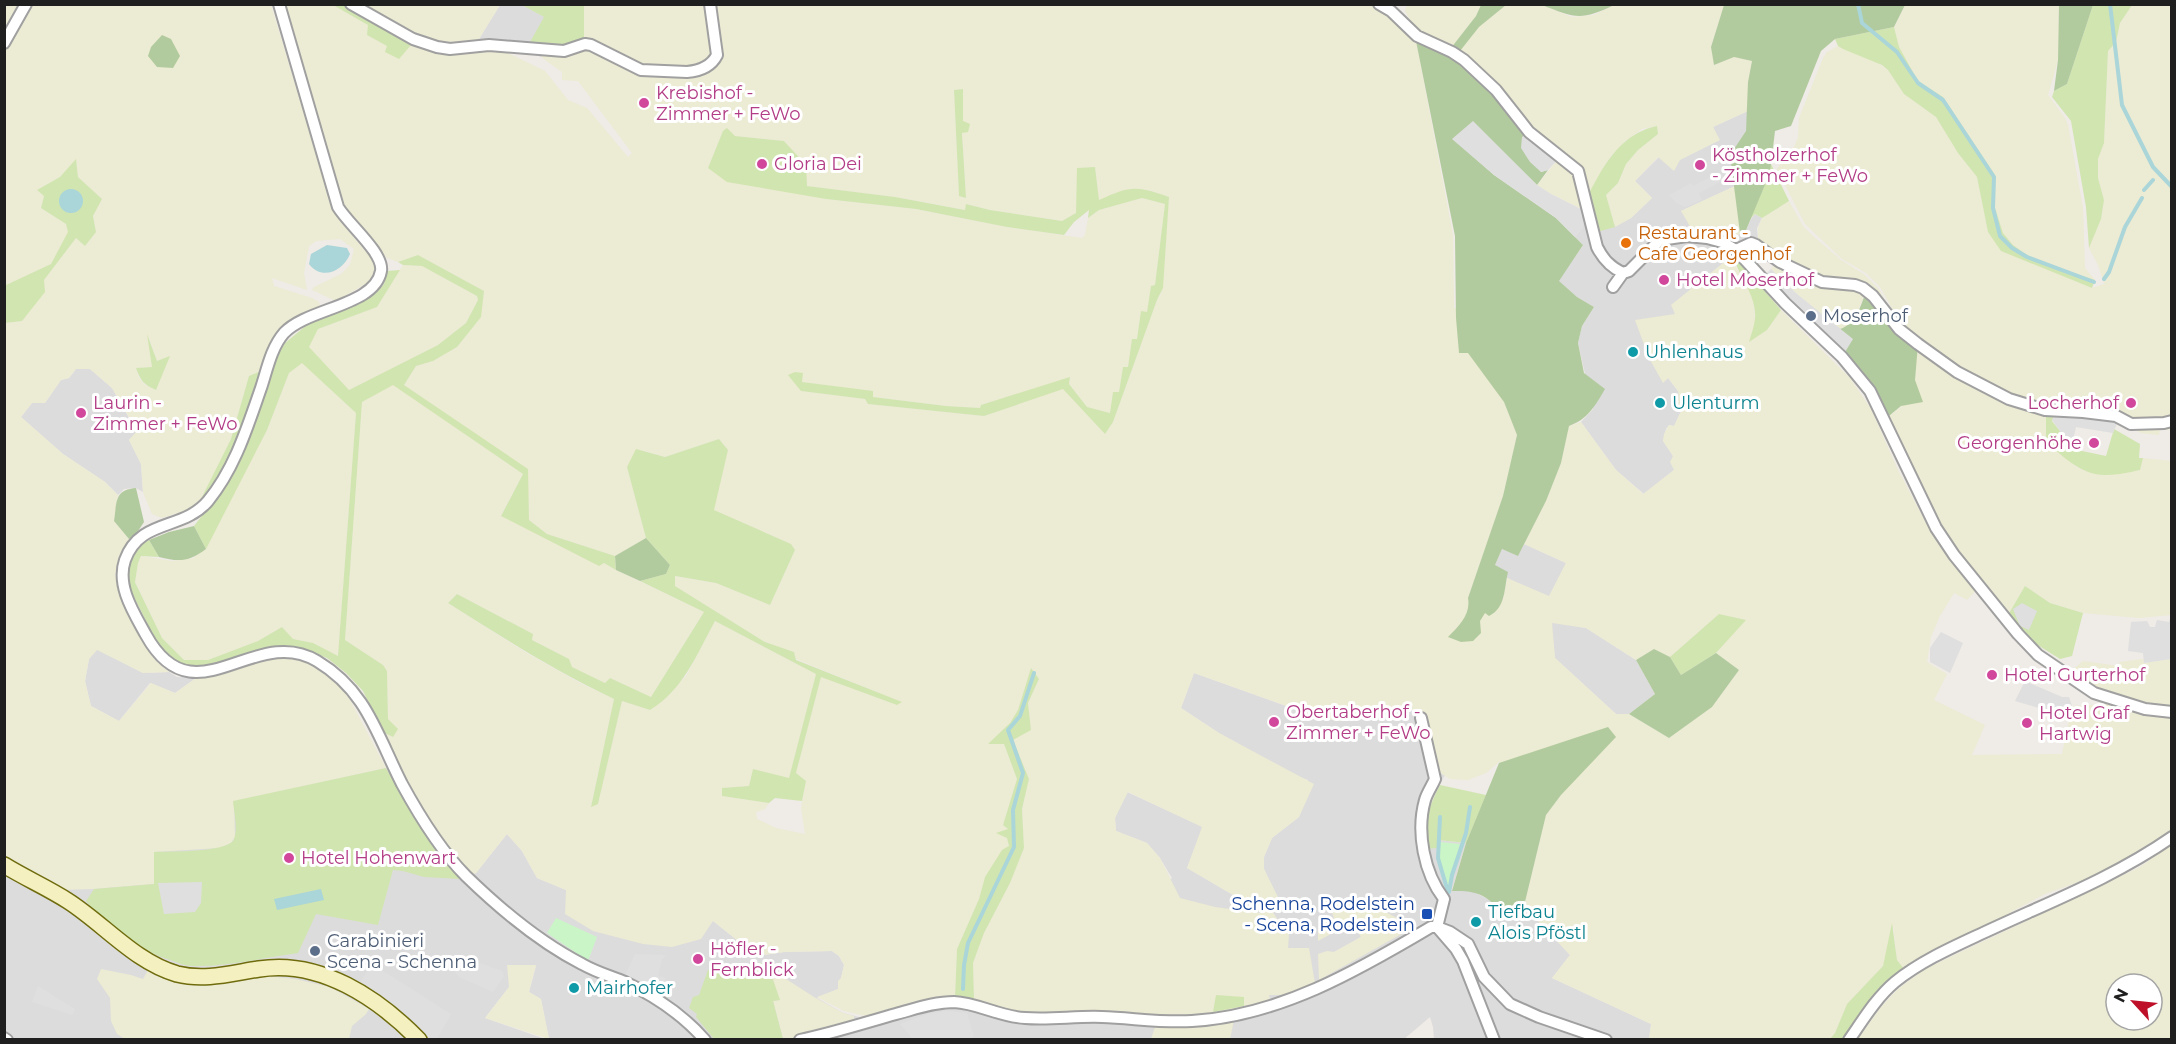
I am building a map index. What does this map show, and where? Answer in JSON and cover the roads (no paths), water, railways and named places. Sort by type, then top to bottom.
[{"type":"street","points":[[4,43],[26,4]]},
{"type":"street","points":[[279,4],[338,207],[380,258],[380,274],[369,290],[351,300],[304,318],[282,336],[273,354],[241,446],[221,482],[206,504],[192,515],[154,528],[140,536],[126,556],[122,570],[122,582],[127,597],[147,638],[157,652],[170,665],[186,672],[207,672],[272,652],[288,651],[305,654],[340,676],[357,695],[402,784],[435,839],[463,873],[533,934],[582,964],[627,983],[661,1002],[683,1018],[705,1040]]},
{"type":"street","points":[[351,4],[413,39],[437,47],[520,46],[556,51],[591,45],[641,70],[687,72],[711,64],[717,56],[710,4]]},
{"type":"street","points":[[1379,4],[1391,11],[1418,36],[1464,60],[1496,90],[1529,132],[1578,171],[1597,247],[1612,268],[1623,273]]},
{"type":"street","points":[[1613,287],[1623,273],[1629,271],[1660,240],[1687,236],[1707,238],[1722,242],[1736,250],[1785,303],[1842,357],[1870,391],[1936,528],[1954,555],[2018,634],[2038,655],[2094,693],[2145,708],[2172,712]]},
{"type":"street","points":[[1736,250],[1751,243],[1780,262],[1822,282],[1855,285],[1863,288],[1873,296],[1899,329],[1925,350],[1957,372],[2009,399],[2045,411],[2116,416],[2131,424],[2172,421]]},
{"type":"street","points":[[1421,718],[1435,779],[1425,799],[1422,826],[1424,856],[1429,872],[1444,899],[1437,927]]},
{"type":"street","points":[[1849,1040],[1877,1001],[1894,983],[1915,967],[2109,875],[2172,837]]},
{"type":"street","points":[[4,865],[67,901],[153,964],[178,974],[204,977],[261,968],[296,969],[314,973],[342,983],[374,1000],[419,1040]]},
{"type":"street","points":[[800,1040],[927,1005],[953,1002],[1023,1018],[1100,1017],[1169,1022],[1212,1019],[1253,1011],[1323,987],[1431,927],[1437,927],[1461,937],[1468,944],[1484,977],[1510,1004],[1531,1014],[1606,1040]]},
{"type":"street","points":[[1437,927],[1463,961],[1494,1040]]},
{"type":"water","points":[[71,189],[79,193],[83,201],[79,209],[71,213],[63,209],[59,201],[63,193]]},
{"type":"water","points":[[327,245],[347,248],[350,254],[337,269],[326,273],[314,269],[309,264],[311,254]]},
{"type":"water","points":[[321,889],[324,900],[277,910],[274,899]]},
{"type":"waterway","points":[[1858,4],[1862,23],[1897,52],[1918,83],[1943,100],[1994,177],[1993,208],[2000,236],[2012,248],[2027,257],[2094,282]]},
{"type":"waterway","points":[[2110,4],[2122,105],[2153,167],[2172,187]]},
{"type":"waterway","points":[[2144,190],[2153,180]]},
{"type":"waterway","points":[[2104,279],[2109,272],[2125,227],[2142,198]]},
{"type":"waterway","points":[[963,989],[968,943],[1014,847],[1013,810],[1023,773],[1008,730],[1020,716],[1034,673]]},
{"type":"waterway","points":[[1449,892],[1452,875],[1466,833],[1470,807]]},
{"type":"waterway","points":[[1440,817],[1438,858],[1448,892]]},
{"type":"place","name":"Krebishof - Zimmer + FeWo","points":[[644,103]]},
{"type":"place","name":"Gloria Dei","points":[[762,164]]},
{"type":"place","name":"Köstholzerhof - Zimmer + FeWo","points":[[1700,165]]},
{"type":"place","name":"Restaurant - Cafe Georgenhof","points":[[1626,243]]},
{"type":"place","name":"Hotel Moserhof","points":[[1664,280]]},
{"type":"place","name":"Moserhof","points":[[1811,316]]},
{"type":"place","name":"Uhlenhaus","points":[[1633,352]]},
{"type":"place","name":"Ulenturm","points":[[1660,403]]},
{"type":"place","name":"Locherhof","points":[[2131,403]]},
{"type":"place","name":"Laurin - Zimmer + FeWo","points":[[81,413]]},
{"type":"place","name":"Georgenhöhe","points":[[2094,443]]},
{"type":"place","name":"Hotel Gurterhof","points":[[1992,675]]},
{"type":"place","name":"Obertaberhof - Zimmer + FeWo","points":[[1274,722]]},
{"type":"place","name":"Hotel Graf Hartwig","points":[[2027,723]]},
{"type":"place","name":"Hotel Hohenwart","points":[[289,858]]},
{"type":"place","name":"Schenna, Rodelstein - Scena, Rodelstein","points":[[1427,914]]},
{"type":"place","name":"Tiefbau Alois Pföstl","points":[[1476,922]]},
{"type":"place","name":"Carabinieri Scena - Schenna","points":[[315,951]]},
{"type":"place","name":"Höfler - Fernblick","points":[[698,959]]},
{"type":"place","name":"Mairhofer","points":[[574,988]]}]
